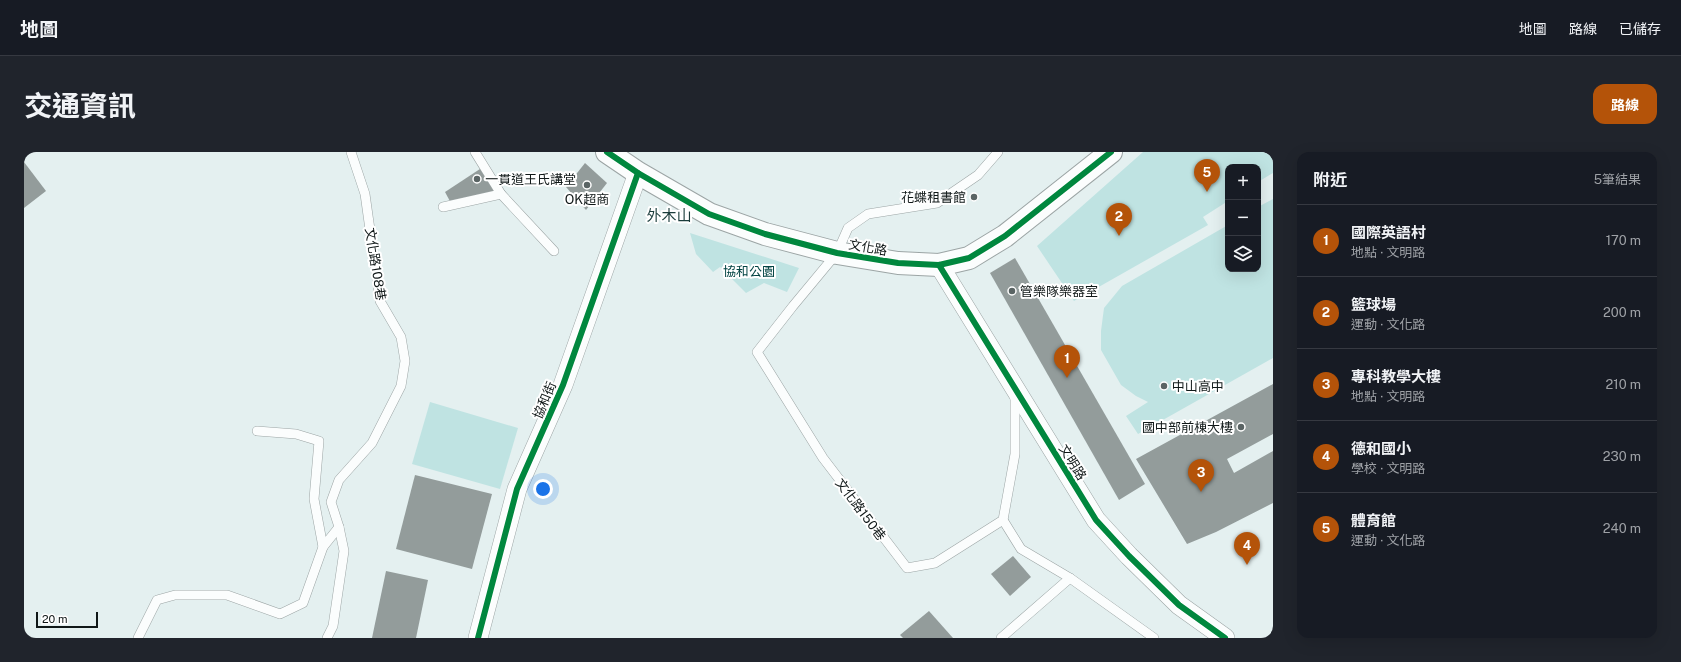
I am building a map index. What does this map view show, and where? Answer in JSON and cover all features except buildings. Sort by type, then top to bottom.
[{"type":"street","name":"文化路","points":[[607,152],[638,173],[709,214],[765,234],[837,253],[898,264],[939,265],[969,258],[1005,236],[1111,152]]},
{"type":"street","name":"協和街","points":[[478,638],[517,489],[563,385],[638,173]]},
{"type":"street","name":"文明路","points":[[939,265],[1096,520],[1129,556],[1179,605],[1225,638]]},
{"type":"lane","name":"文化路108巷","points":[[327,638],[333,626],[344,551],[339,527],[330,502],[339,480],[372,443],[401,386],[405,361],[401,337],[380,301],[365,194],[351,152]]},
{"type":"lane","points":[[475,152],[501,194],[554,252]]},
{"type":"lane","points":[[837,253],[848,228],[868,214],[937,203],[978,174],[998,152]]},
{"type":"lane","points":[[443,207],[501,194]]},
{"type":"lane","name":"文化路150巷","points":[[837,253],[792,306],[757,352],[823,458],[906,568],[935,564],[1003,520]]},
{"type":"lane","points":[[1015,390],[1015,454],[1003,520],[1021,549],[1070,578],[1154,638]]},
{"type":"lane","points":[[257,431],[296,434],[319,441],[314,499],[323,547]]},
{"type":"lane","points":[[138,638],[157,600],[174,596],[227,595],[280,614],[303,603],[323,547],[339,527]]},
{"type":"lane","points":[[1001,638],[1070,578]]},
{"type":"green space","points":[[1143,152],[1273,152],[1273,173],[1261,180],[1261,164],[1225,164],[1225,203],[1203,217],[1208,225],[1074,301],[1037,246]]},
{"type":"green space","points":[[1273,199],[1273,358],[1138,434],[1126,416],[1148,402],[1136,396],[1121,385],[1101,350],[1101,331],[1104,308],[1122,286],[1225,227],[1225,272],[1261,272],[1261,205]]},
{"type":"green space","name":"協和公園","points":[[690,233],[799,268],[787,292],[764,283],[746,293],[720,267],[713,272],[696,254]]},
{"type":"green space","points":[[430,402],[518,428],[500,489],[412,464]]},
{"type":"cycle path","points":[[607,152],[638,173],[709,214],[765,234],[837,253],[898,263],[939,265],[969,258],[1005,236],[1111,152]]},
{"type":"cycle path","points":[[478,638],[517,489],[563,385],[638,173]]},
{"type":"cycle path","points":[[939,265],[1096,520],[1129,556],[1179,605],[1225,638]]},
{"type":"place","name":"一貫道王氏講堂","points":[[477,179]]},
{"type":"place","name":"OK超商","points":[[587,185]]},
{"type":"place","name":"體育館","points":[[1207,192]]},
{"type":"place","name":"花蝶租書館","points":[[974,197]]},
{"type":"place","name":"籃球場","points":[[1119,236]]},
{"type":"place","name":"管樂隊樂器室","points":[[1012,291]]},
{"type":"place","name":"國際英語村","points":[[1067,378]]},
{"type":"place","name":"中山高中","points":[[1164,386]]},
{"type":"place","name":"國中部前棟大樓","points":[[1241,427]]},
{"type":"place","name":"專科教學大樓","points":[[1201,492]]},
{"type":"place","name":"德和國小","points":[[1247,565]]},
{"type":"district","name":"外木山","points":[[669,216]]}]
